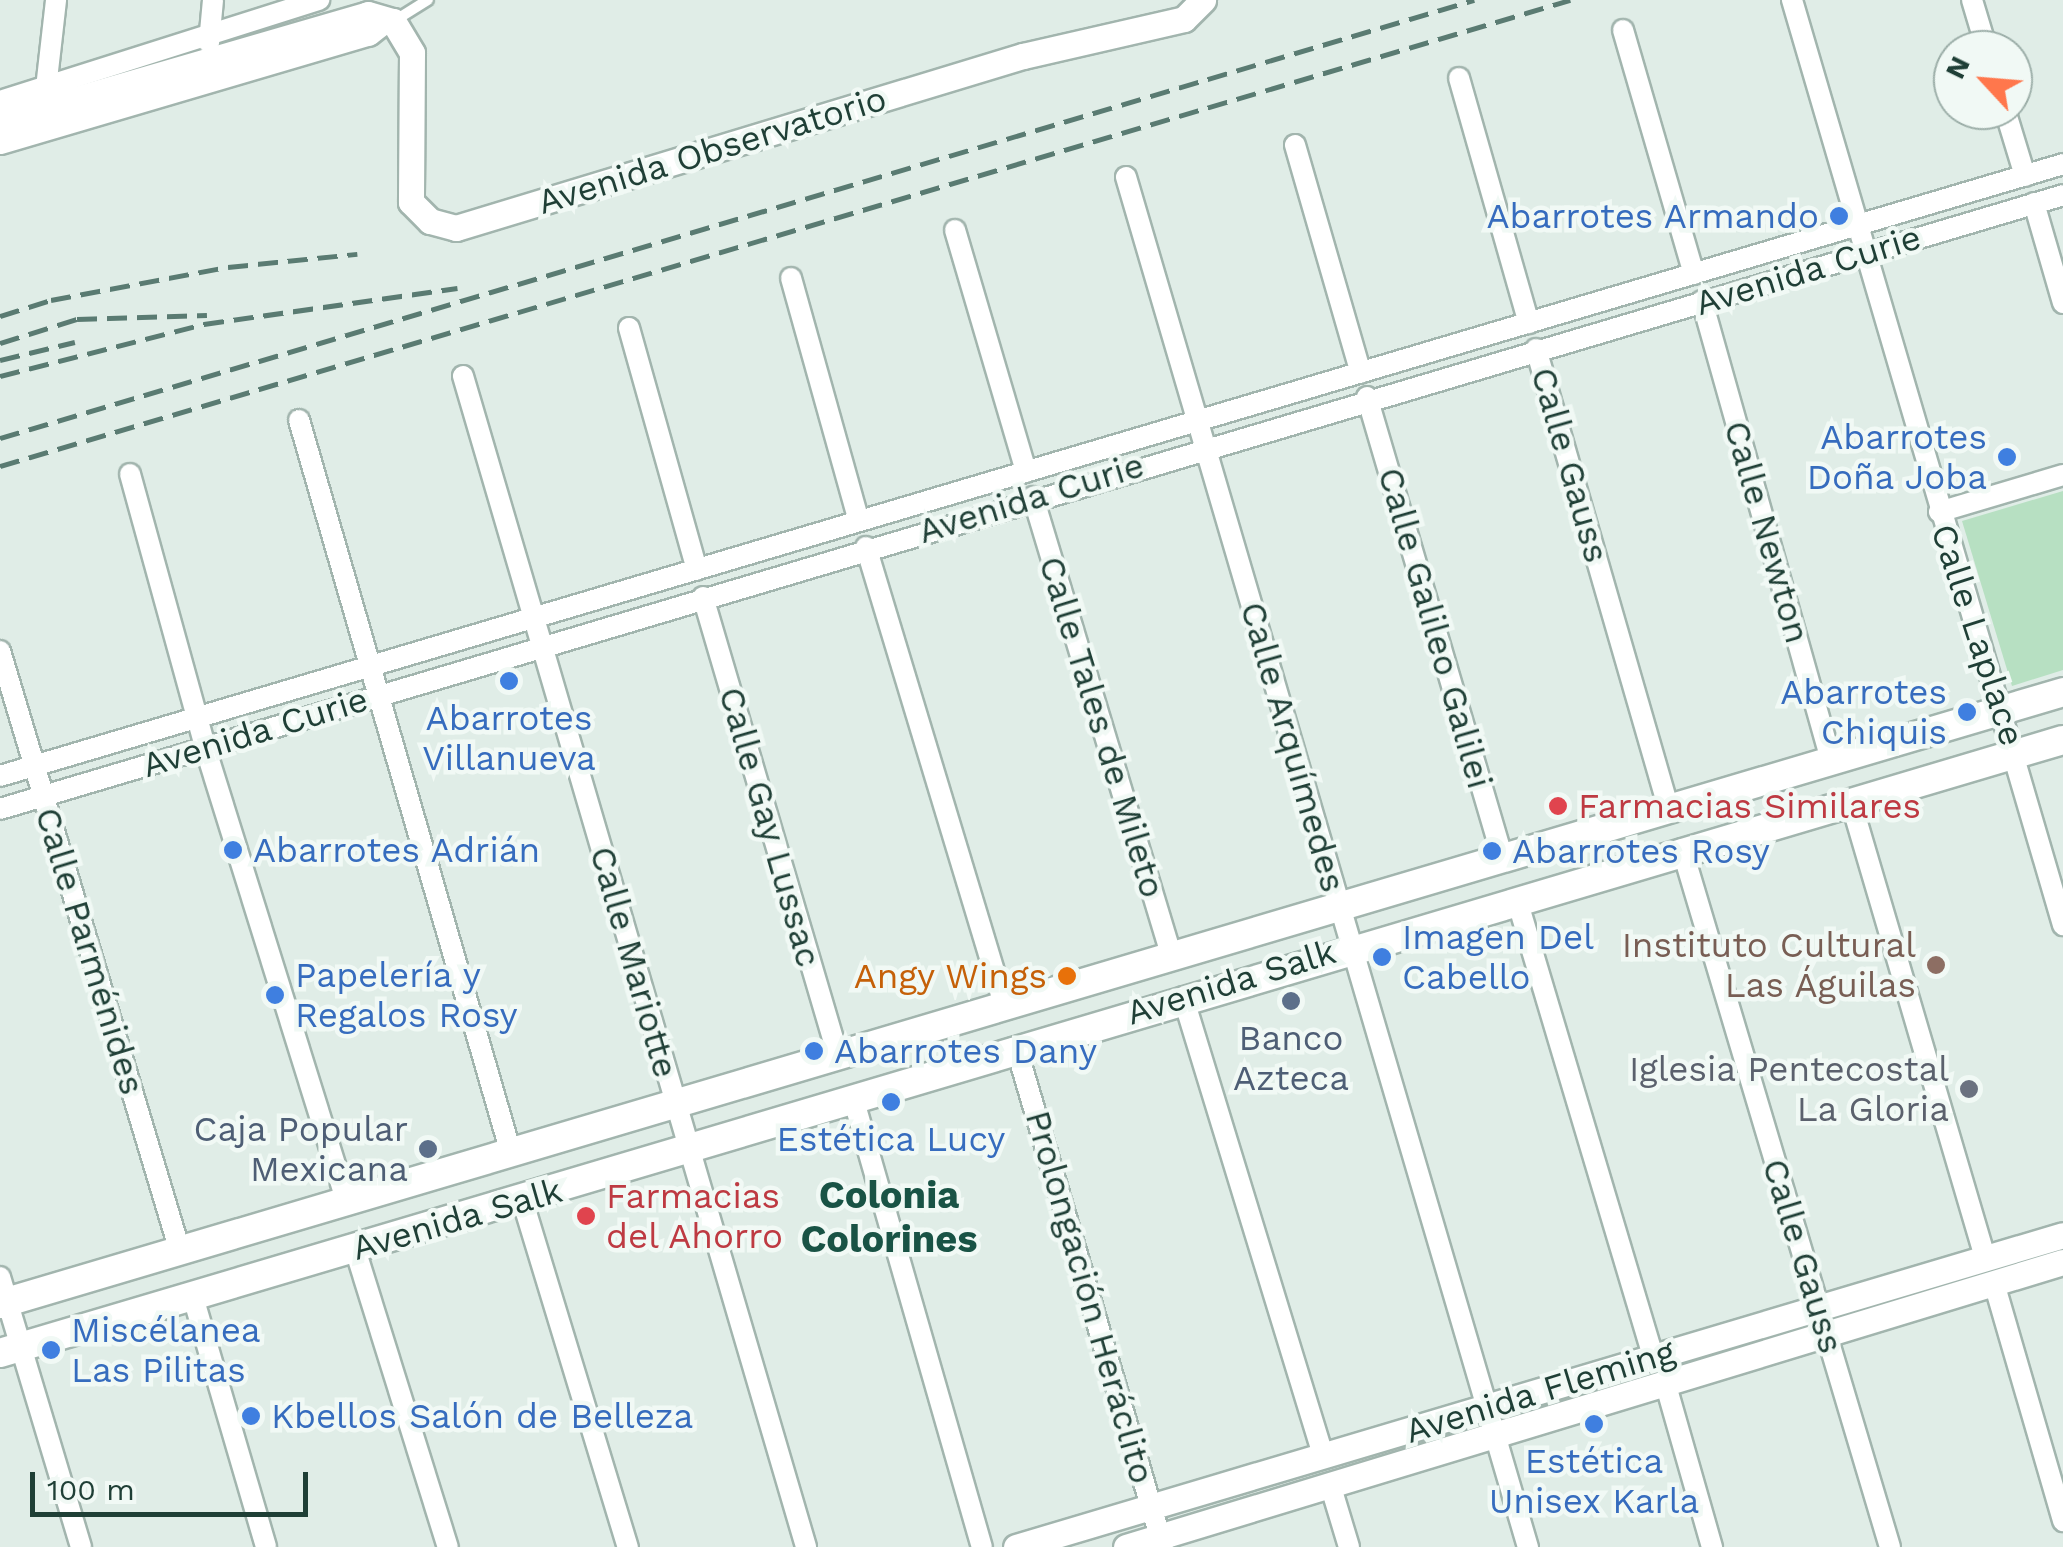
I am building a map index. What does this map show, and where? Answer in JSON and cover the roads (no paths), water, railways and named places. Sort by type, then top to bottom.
[{"type":"main road","name":"Avenida Salk","points":[[2,1294],[180,1251],[2063,692]]},
{"type":"main road","name":"Avenida Salk","points":[[10,1350],[854,1102],[1016,1047],[1352,946],[2063,740]]},
{"type":"street","points":[[45,107],[56,0]]},
{"type":"street","points":[[209,71],[213,0]]},
{"type":"street","points":[[0,141],[45,107],[209,34],[320,0]]},
{"type":"street","name":"Avenida Observatorio","points":[[376,18],[412,53],[411,202],[430,221],[456,228],[1023,56],[1184,19],[1204,0]]},
{"type":"street","name":"Calle Laplace","points":[[1792,0],[1862,252],[2016,754],[2063,925]]},
{"type":"street","points":[[1972,0],[1981,30]]},
{"type":"street","points":[[0,121],[45,107],[209,71],[376,18]]},
{"type":"street","points":[[1623,30],[1694,274]]},
{"type":"street","name":"Calle Gauss","points":[[1459,78],[1529,323]]},
{"type":"street","points":[[0,101],[45,107]]},
{"type":"street","points":[[2011,130],[2025,176]]},
{"type":"street","points":[[1295,145],[1361,372]]},
{"type":"street","name":"Avenida Curie","points":[[0,776],[2063,164]]},
{"type":"street","name":"Calle Arquímedes","points":[[1126,177],[1528,1547]]},
{"type":"street","name":"Avenida Curie","points":[[0,809],[1367,396],[2063,195]]},
{"type":"street","points":[[2034,204],[2063,304]]},
{"type":"street","points":[[955,230],[1026,472]]},
{"type":"street","points":[[791,278],[859,521]]},
{"type":"street","name":"Calle Newton","points":[[1702,301],[1832,763]]},
{"type":"street","points":[[629,328],[697,570]]},
{"type":"street","name":"Calle Gauss","points":[[1536,349],[1669,811]]},
{"type":"street","name":"Calle Mariotte","points":[[462,376],[806,1547]]},
{"type":"street","name":"Calle Galileo Galilei","points":[[1367,396],[1503,860]]},
{"type":"street","points":[[298,420],[374,696],[512,1153]]},
{"type":"street","points":[[130,474],[205,747],[347,1202]]},
{"type":"street","points":[[1939,512],[2063,475]]},
{"type":"street","name":"Calle Tales de Mileto","points":[[1033,497],[1172,958]]},
{"type":"street","points":[[866,547],[1005,1007]]},
{"type":"street","name":"Calle Gay Lussac","points":[[702,597],[838,1056]]},
{"type":"street","name":"Calle Parménides","points":[[0,651],[180,1251]]},
{"type":"street","points":[[1851,802],[2063,1520]]},
{"type":"street","name":"Calle Gauss","points":[[1682,849],[1890,1547]]},
{"type":"street","points":[[1518,900],[1653,1357]]},
{"type":"street","points":[[1183,997],[1322,1456]]},
{"type":"street","name":"Prolongación Heráclito","points":[[1016,1047],[1162,1542]]},
{"type":"street","points":[[854,1102],[982,1547]]},
{"type":"street","points":[[522,1199],[628,1547]]},
{"type":"street","name":"Avenida Fleming","points":[[1016,1547],[1653,1357],[1822,1320],[1990,1270],[2063,1235]]},
{"type":"street","points":[[355,1249],[448,1547]]},
{"type":"street","name":"Avenida Fleming","points":[[1990,1270],[2063,1262]]},
{"type":"street","points":[[2,1294],[10,1350],[81,1547]]},
{"type":"street","points":[[193,1296],[266,1547]]},
{"type":"street","name":"Avenida Fleming","points":[[1126,1547],[1162,1542],[1330,1484],[1666,1382],[1822,1320]]},
{"type":"street","points":[[1666,1382],[1712,1547]]},
{"type":"street","points":[[1330,1484],[1349,1547]]},
{"type":"lane","points":[[376,18],[428,0]]},
{"type":"railway","points":[[0,438],[1474,0]]},
{"type":"railway","points":[[0,466],[1570,0]]},
{"type":"railway","points":[[0,316],[51,300],[228,267],[357,254]]},
{"type":"railway","points":[[0,376],[204,324],[457,288]]},
{"type":"railway","points":[[0,343],[77,319],[207,315]]},
{"type":"railway","points":[[0,360],[75,342]]},
{"type":"place","name":"Abarrotes Armando","points":[[1839,216]]},
{"type":"place","name":"Abarrotes Doña Joba","points":[[2007,457]]},
{"type":"place","name":"Abarrotes Villanueva","points":[[509,681]]},
{"type":"place","name":"Abarrotes Chiquis","points":[[1967,712]]},
{"type":"place","name":"Farmacias Similares","points":[[1558,806]]},
{"type":"place","name":"Abarrotes Adrián","points":[[233,850]]},
{"type":"place","name":"Abarrotes Rosy","points":[[1492,851]]},
{"type":"place","name":"Imagen Del Cabello","points":[[1382,957]]},
{"type":"place","name":"Instituto Cultural Las Águilas","points":[[1936,965]]},
{"type":"place","name":"Angy Wings","points":[[1067,976]]},
{"type":"place","name":"Papelería y Regalos Rosy","points":[[275,995]]},
{"type":"place","name":"Banco Azteca","points":[[1291,1001]]},
{"type":"place","name":"Abarrotes Dany","points":[[814,1051]]},
{"type":"place","name":"Iglesia Pentecostal La Gloria","points":[[1969,1089]]},
{"type":"place","name":"Estética Lucy","points":[[891,1102]]},
{"type":"place","name":"Caja Popular Mexicana","points":[[428,1149]]},
{"type":"place","name":"Farmacias del Ahorro","points":[[586,1216]]},
{"type":"place","name":"Miscélanea Las Pilitas","points":[[51,1350]]},
{"type":"place","name":"Kbellos Salón de Belleza","points":[[251,1416]]},
{"type":"place","name":"Estética Unisex Karla","points":[[1594,1424]]},
{"type":"district","name":"Colonia Colorines","points":[[889,1218]]}]
